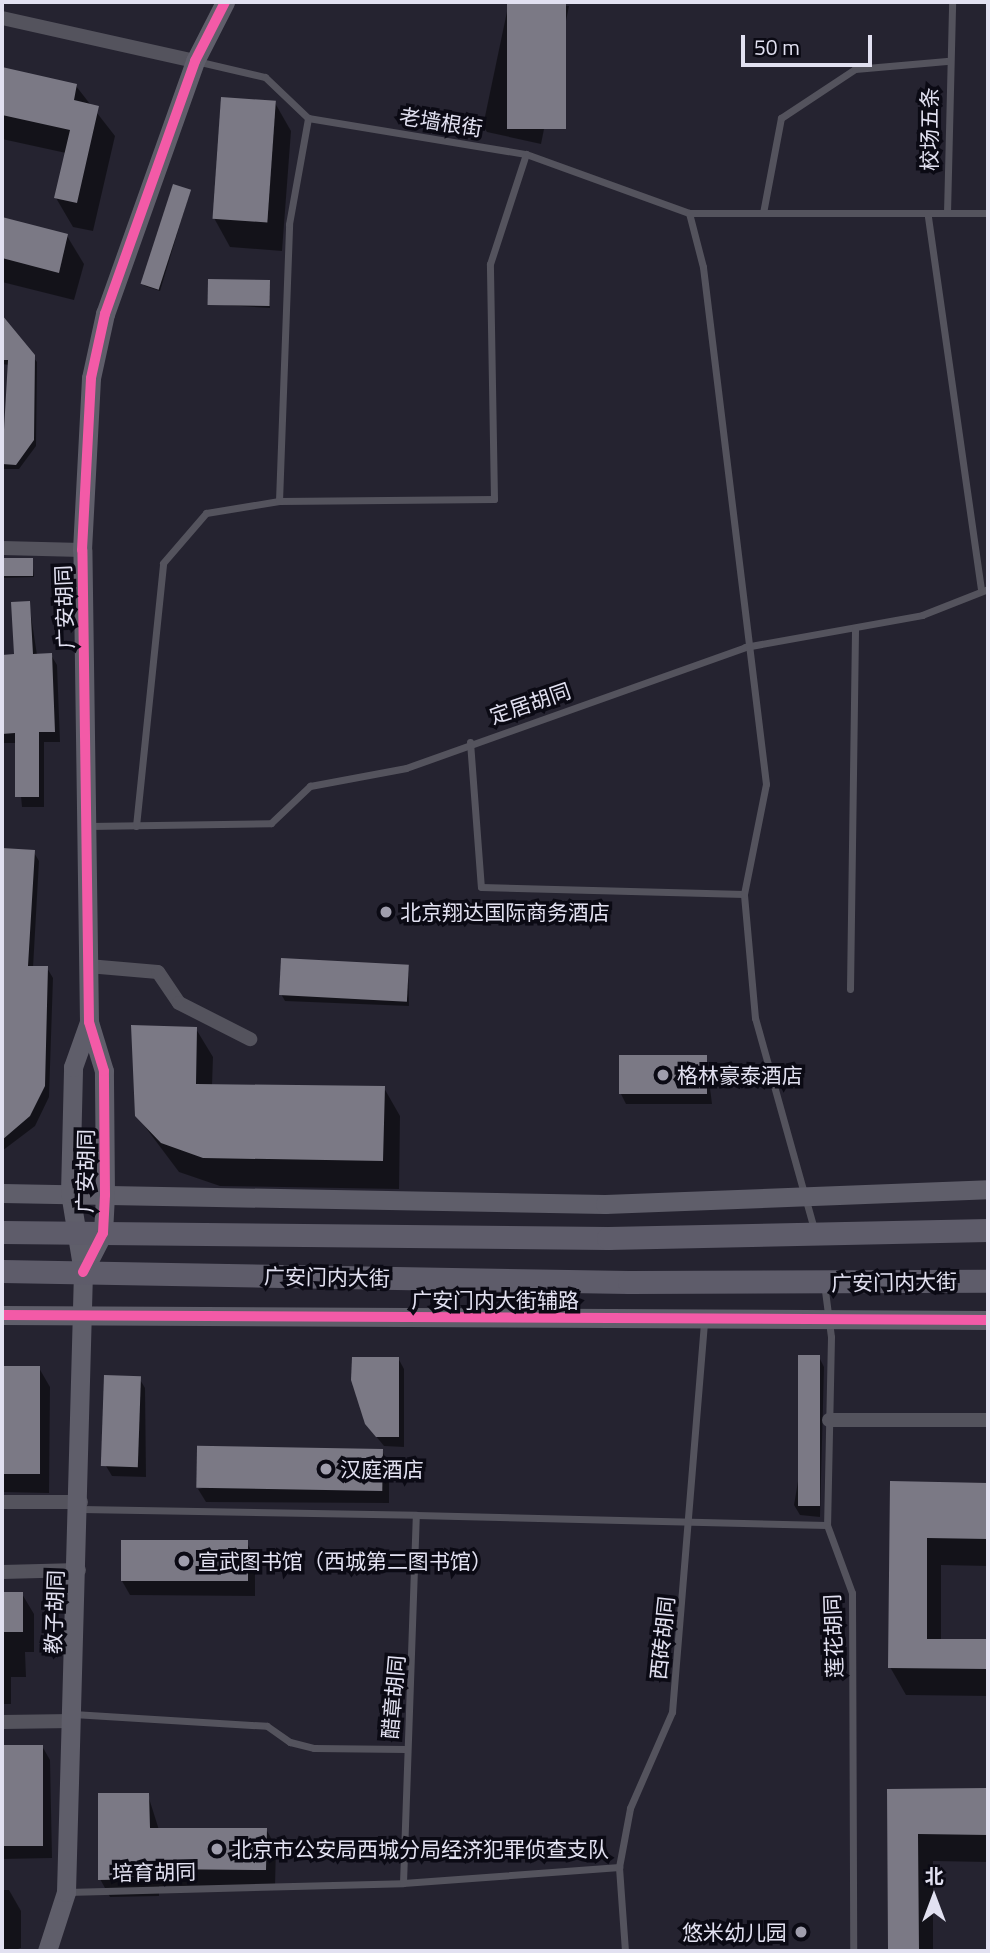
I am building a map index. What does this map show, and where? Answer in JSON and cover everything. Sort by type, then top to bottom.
[{"type":"main road","name":"广安门内大街","points":[[2,1232],[816,1234],[988,1230]]},
{"type":"main road","name":"广安门内大街","points":[[2,1271],[824,1283],[988,1281]]},
{"type":"street","name":"广安胡同","points":[[103,1233],[104,1071],[89,1022],[89,826],[82,550],[91,378],[105,314],[195,61],[225,2]]},
{"type":"street","points":[[2,18],[195,61]]},
{"type":"street","points":[[2,548],[82,550]]},
{"type":"street","points":[[88,966],[158,972],[179,1003],[250,1039]]},
{"type":"street","name":"广安胡同","points":[[83,1272],[73,1233],[70,1193],[73,1067],[89,1022]]},
{"type":"street","points":[[2,1193],[472,1203],[807,1201],[988,1189]]},
{"type":"street","points":[[83,1272],[103,1233]]},
{"type":"street","name":"教子胡同","points":[[47,1951],[66,1892],[81,1505],[83,1272]]},
{"type":"street","name":"广安门内大街辅路","points":[[2,1315],[988,1320]]},
{"type":"street","points":[[829,1420],[988,1420]]},
{"type":"street","points":[[2,1502],[81,1505]]},
{"type":"street","points":[[2,1572],[79,1570]]},
{"type":"street","points":[[2,1722],[72,1718]]},
{"type":"lane","name":"校场五条","points":[[947,214],[947,61],[952,2]]},
{"type":"lane","points":[[195,61],[265,77],[308,118],[289,224],[279,501]]},
{"type":"lane","points":[[763,213],[781,118],[855,69],[947,61]]},
{"type":"lane","name":"老墙根街","points":[[308,118],[526,154],[689,213],[928,217],[988,213]]},
{"type":"lane","points":[[136,826],[163,563],[206,513],[279,501],[494,499],[490,264],[526,154]]},
{"type":"lane","points":[[689,213],[703,267],[745,647],[766,784],[744,894],[755,1018],[816,1234]]},
{"type":"lane","points":[[928,217],[985,589]]},
{"type":"lane","name":"定居胡同","points":[[89,826],[271,823],[310,786],[406,768],[470,742],[745,647],[922,615],[985,589]]},
{"type":"lane","points":[[850,989],[855,629]]},
{"type":"lane","points":[[470,742],[481,887],[744,894]]},
{"type":"lane","name":"莲花胡同","points":[[824,1283],[826,1320],[831,1337],[827,1525],[852,1592],[853,1951]]},
{"type":"lane","name":"西砖胡同","points":[[625,1951],[620,1867],[630,1808],[672,1712],[691,1518],[704,1318]]},
{"type":"lane","points":[[81,1505],[691,1518],[827,1525]]},
{"type":"lane","name":"醋章胡同","points":[[402,1883],[416,1514]]},
{"type":"lane","points":[[72,1718],[267,1726],[290,1742],[314,1748],[406,1749]]},
{"type":"lane","name":"培育胡同","points":[[66,1892],[402,1883],[620,1867]]},
{"type":"building","points":[[507,2],[566,2],[566,129],[507,129]]},
{"type":"building","points":[[2,67],[77,84],[74,100],[99,106],[77,203],[54,198],[70,130],[2,115]]},
{"type":"building","points":[[221,97],[276,101],[267,223],[212,219]]},
{"type":"building","points":[[173,184],[191,190],[159,290],[141,284]]},
{"type":"building","points":[[2,217],[68,234],[59,273],[2,258]]},
{"type":"building","points":[[208,279],[270,280],[270,306],[208,305]]},
{"type":"building","points":[[2,315],[35,355],[34,440],[16,465],[2,464],[8,360],[2,360]]},
{"type":"building","points":[[2,558],[33,558],[33,576],[2,576]]},
{"type":"building","points":[[30,601],[33,654],[52,653],[55,732],[39,732],[39,797],[15,797],[15,733],[2,734],[2,655],[14,654],[11,602]]},
{"type":"building","points":[[2,848],[35,850],[28,966],[48,966],[45,1086],[30,1116],[2,1140]]},
{"type":"building","points":[[281,958],[409,965],[407,1002],[279,995]]},
{"type":"building","points":[[131,1025],[197,1027],[196,1084],[385,1086],[383,1161],[203,1158],[161,1143],[135,1116]]},
{"type":"building","name":"格林豪泰酒店","points":[[619,1055],[707,1055],[707,1094],[619,1094]]},
{"type":"building","points":[[798,1355],[820,1355],[820,1506],[798,1506]]},
{"type":"building","points":[[352,1357],[399,1357],[399,1437],[376,1437],[365,1424],[351,1380]]},
{"type":"building","points":[[2,1366],[40,1366],[40,1474],[2,1474]]},
{"type":"building","points":[[104,1375],[141,1376],[138,1467],[101,1466]]},
{"type":"building","points":[[197,1446],[383,1449],[382,1491],[196,1488]]},
{"type":"building","points":[[890,1481],[988,1483],[988,1539],[927,1538],[927,1639],[988,1639],[988,1669],[888,1668]]},
{"type":"building","name":"宣武图书馆（西城第二图书馆）","points":[[121,1540],[248,1540],[248,1581],[121,1581]]},
{"type":"building","points":[[2,1592],[23,1592],[23,1632],[2,1632]]},
{"type":"building","points":[[2,1745],[43,1745],[43,1846],[2,1846]]},
{"type":"building","points":[[988,1788],[988,1835],[918,1834],[919,1951],[888,1951],[887,1789]]},
{"type":"building","points":[[98,1793],[149,1793],[150,1828],[267,1828],[266,1870],[150,1869],[150,1879],[98,1880]]},
{"type":"cycle path","points":[[83,1272],[103,1233],[105,1195],[104,1071],[89,1022],[82,550],[91,378],[105,314],[195,61],[225,2]]},
{"type":"cycle path","points":[[2,1315],[988,1320]]},
{"type":"place","name":"北京翔达国际商务酒店","points":[[386,912]]},
{"type":"place","name":"格林豪泰酒店","points":[[663,1075]]},
{"type":"place","name":"汉庭酒店","points":[[326,1469]]},
{"type":"place","name":"宣武图书馆（西城第二图书馆）","points":[[184,1561]]},
{"type":"place","name":"北京市公安局西城分局经济犯罪侦查支队","points":[[217,1849]]},
{"type":"place","name":"悠米幼儿园","points":[[801,1932]]}]
